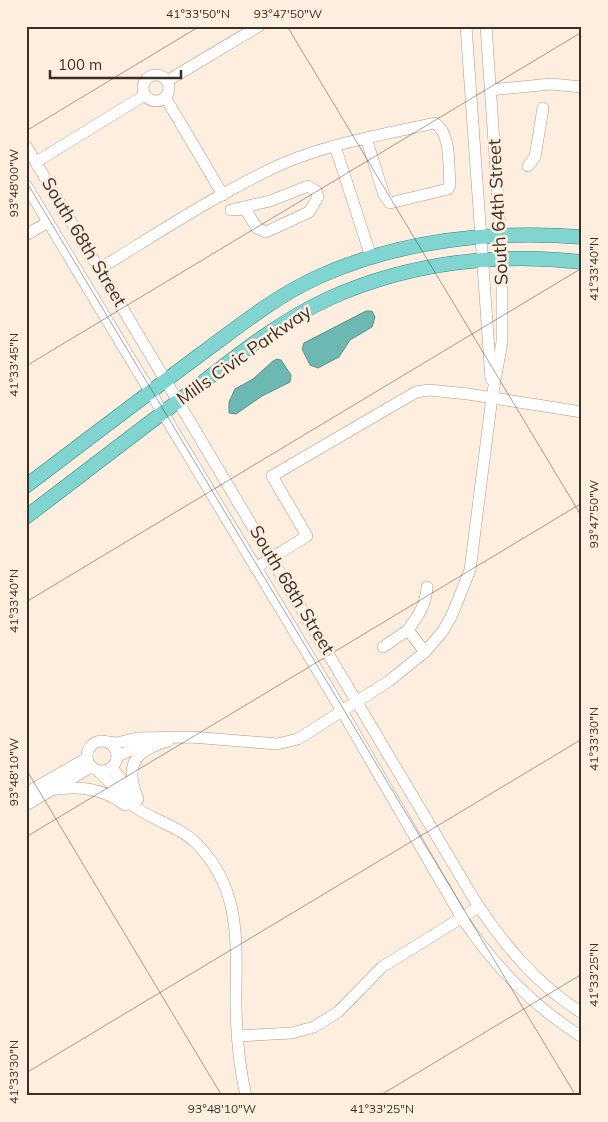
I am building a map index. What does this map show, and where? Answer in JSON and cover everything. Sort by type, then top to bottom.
[{"type":"main road","name":"Mills Civic Parkway","points":[[26,486],[166,379],[275,301],[317,277],[371,257],[426,244],[500,235],[582,237]]},
{"type":"main road","name":"Mills Civic Parkway","points":[[26,517],[162,412],[266,336],[329,299],[382,278],[407,272],[502,259],[551,258],[582,262]]},
{"type":"street","points":[[167,81],[259,26]]},
{"type":"street","name":"South 64th Street","points":[[466,26],[484,261],[492,397]]},
{"type":"street","name":"South 64th Street","points":[[177,738],[277,744],[298,739],[396,676],[425,652],[443,632],[452,615],[470,570],[492,397],[502,342],[502,259],[486,26]]},
{"type":"street","points":[[145,95],[144,86],[148,78],[157,75],[167,81],[169,90],[166,97]]},
{"type":"street","points":[[490,90],[551,84],[582,87]]},
{"type":"street","points":[[145,95],[153,100],[166,97]]},
{"type":"street","points":[[36,162],[145,95]]},
{"type":"street","points":[[166,97],[222,195]]},
{"type":"street","points":[[528,166],[535,157],[543,108]]},
{"type":"street","points":[[100,269],[222,195],[286,163],[335,146],[366,138],[435,123],[441,127],[445,136],[450,185],[448,189],[390,203],[384,195],[366,138]]},
{"type":"street","name":"South 68th Street","points":[[26,146],[496,934],[531,972],[582,1013]]},
{"type":"street","points":[[335,146],[371,257]]},
{"type":"street","name":"South 68th Street","points":[[26,185],[342,711],[462,918],[478,942],[520,990],[582,1037]]},
{"type":"street","points":[[302,187],[312,187],[318,197],[309,212],[266,232],[257,228],[245,209],[231,210],[270,201],[302,187]]},
{"type":"street","points":[[26,235],[48,222]]},
{"type":"street","points":[[255,568],[308,536],[272,476],[416,392],[428,390],[492,397],[582,412]]},
{"type":"street","points":[[383,646],[408,630],[420,614],[427,598],[427,587]]},
{"type":"street","points":[[408,630],[425,652]]},
{"type":"street","points":[[177,738],[137,738],[117,743],[95,743],[88,749],[92,765],[132,804],[195,842],[213,866],[231,900],[237,945],[236,1002],[238,1036],[246,1096]]},
{"type":"street","points":[[112,768],[118,756],[139,746],[177,738]]},
{"type":"street","points":[[138,799],[130,776],[132,765],[138,757],[161,743],[177,738]]},
{"type":"street","points":[[108,742],[115,748],[118,756]]},
{"type":"street","points":[[26,805],[92,765]]},
{"type":"street","points":[[26,793],[92,765],[112,768],[153,815]]},
{"type":"street","points":[[49,790],[82,788],[100,791],[116,798],[131,809],[153,815]]},
{"type":"street","points":[[238,1036],[292,1033],[314,1028],[338,1012],[382,967],[479,907]]},
{"type":"water","points":[[366,311],[372,311],[375,317],[372,327],[350,340],[339,357],[318,368],[310,365],[302,349],[304,343]]},
{"type":"water","points":[[277,359],[281,360],[291,375],[290,382],[262,396],[236,414],[229,413],[229,402],[235,389],[253,379]]}]
